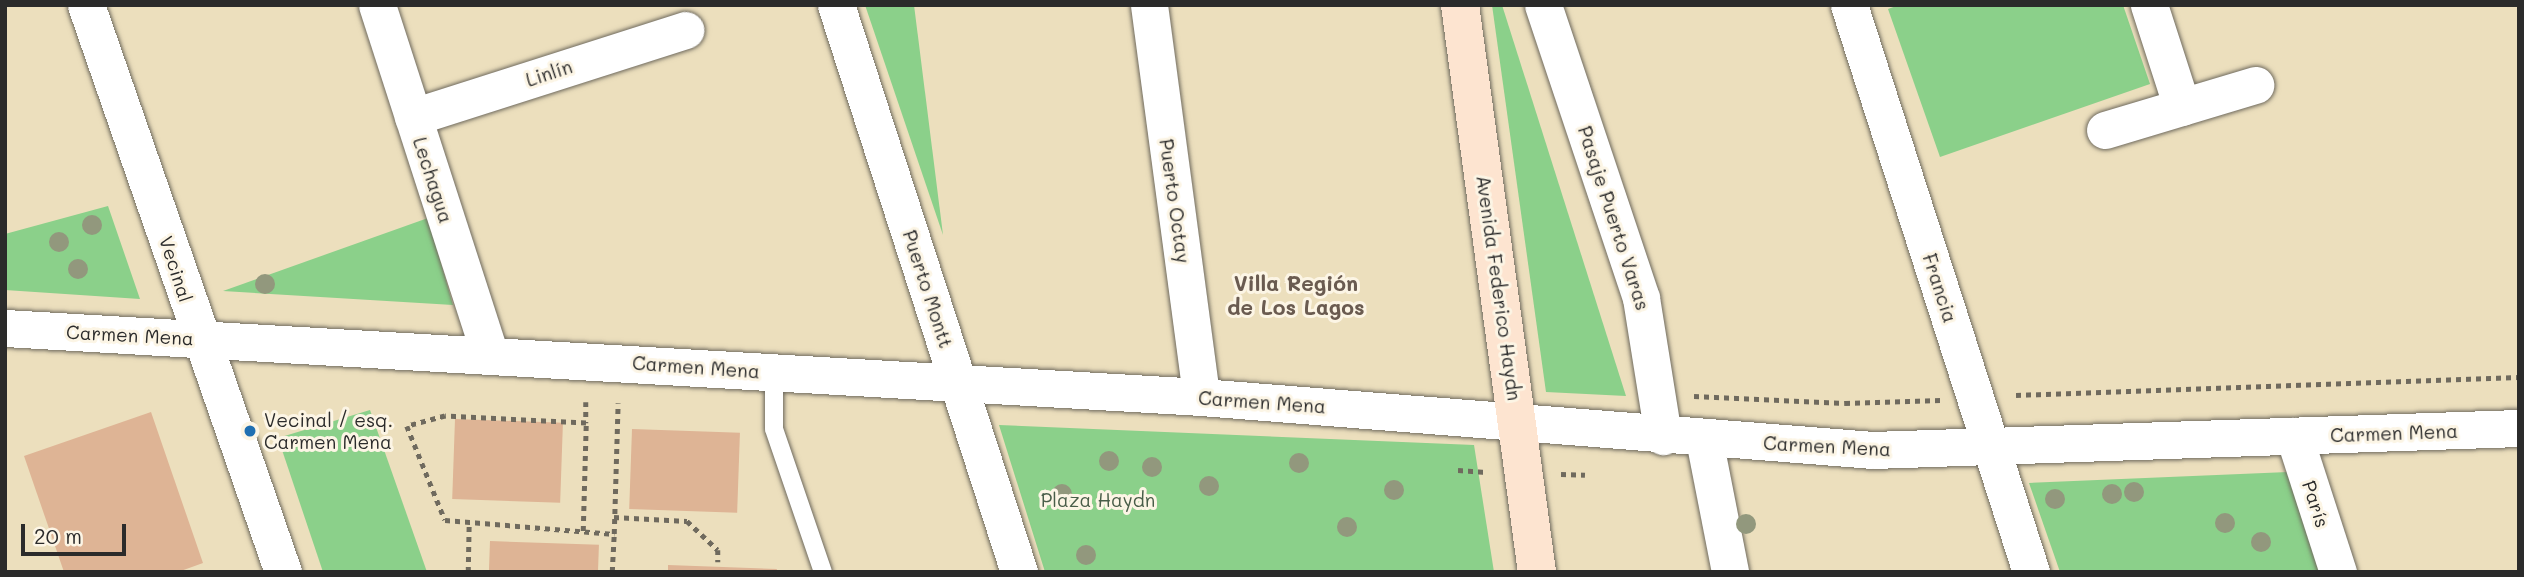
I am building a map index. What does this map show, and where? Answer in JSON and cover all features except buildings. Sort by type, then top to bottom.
[{"type":"street","name":"Vecinal","points":[[86,5],[283,572]]},
{"type":"street","name":"Lechagua","points":[[377,5],[490,354]]},
{"type":"street","name":"Puerto Montt","points":[[836,5],[1019,572]]},
{"type":"street","name":"Puerto Octay","points":[[1149,5],[1201,397]]},
{"type":"street","name":"Avenida Federico Haydn","points":[[1460,5],[1537,572]]},
{"type":"street","name":"Pasaje Puerto Varas","points":[[1543,5],[1641,298],[1663,436]]},
{"type":"street","name":"Francia","points":[[1849,5],[2031,572]]},
{"type":"street","points":[[2149,5],[2182,107]]},
{"type":"street","name":"Linlín","points":[[413,117],[685,30]]},
{"type":"street","points":[[2105,130],[2255,85]]},
{"type":"street","name":"Carmen Mena","points":[[5,328],[1201,397],[1663,436],[1873,450],[2519,428]]},
{"type":"street","name":"París","points":[[2294,436],[2338,572]]},
{"type":"street","points":[[1704,439],[1730,572]]},
{"type":"lane","points":[[774,371],[774,429],[823,572]]},
{"type":"path","points":[[2016,395],[2519,377]]},
{"type":"path","points":[[583,531],[586,402]]},
{"type":"path","points":[[612,572],[618,403]]},
{"type":"path","points":[[586,423],[445,416],[407,426],[445,520],[614,534]]},
{"type":"path","points":[[614,517],[687,521],[718,550],[718,562]]},
{"type":"path","points":[[468,572],[469,522]]},
{"type":"green space","points":[[865,5],[914,5],[943,235]]},
{"type":"green space","points":[[1492,5],[1502,5],[1626,396],[1546,392]]},
{"type":"green space","points":[[1899,5],[2123,5],[2150,84],[1940,157],[1888,9]]},
{"type":"green space","points":[[108,206],[140,299],[5,290],[5,234]]},
{"type":"green space","points":[[428,218],[453,305],[223,291]]},
{"type":"green space","points":[[370,410],[427,572],[323,572],[278,438]]},
{"type":"green space","name":"Plaza Haydn","points":[[999,425],[1474,445],[1494,572],[1045,572]]},
{"type":"green space","points":[[2289,472],[2321,572],[2060,572],[2029,483]]},
{"type":"place","name":"Vecinal / esq. Carmen Mena","points":[[250,431]]},
{"type":"district","name":"Villa Región de Los Lagos","points":[[1296,295]]}]
